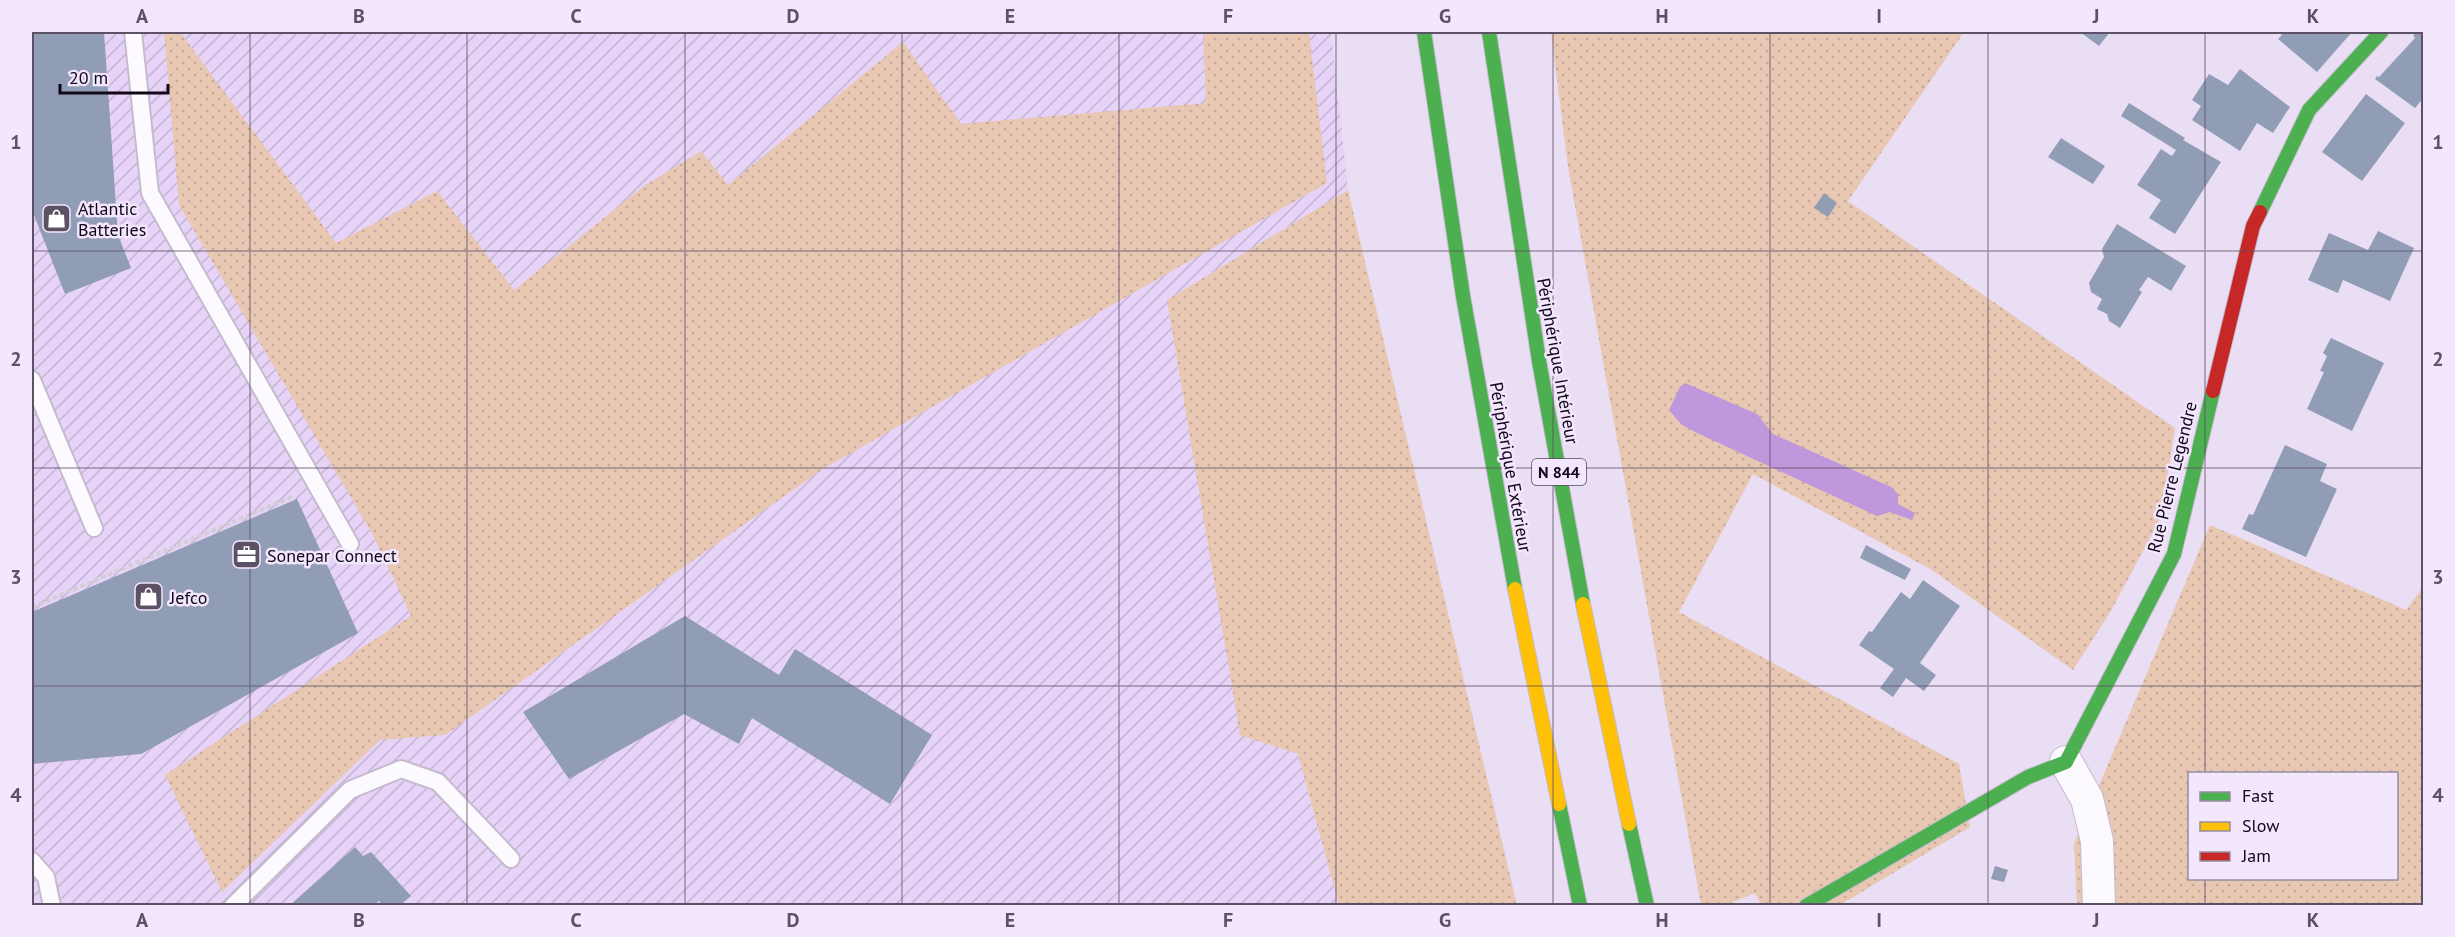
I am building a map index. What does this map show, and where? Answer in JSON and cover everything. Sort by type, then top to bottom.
[{"type":"main road","name":"Périphérique Extérieur","points":[[1424,32],[1442,165],[1481,404],[1529,662],[1580,906]]},
{"type":"main road","name":"Périphérique Intérieur","points":[[1490,32],[1522,261],[1560,480],[1590,642],[1647,906]]},
{"type":"main road","name":"Rue Pierre Legendre","points":[[2066,762],[2174,554],[2253,226],[2309,110],[2381,32]]},
{"type":"main road","points":[[1806,906],[2028,777],[2066,762]]},
{"type":"street","points":[[2066,762],[2086,799],[2097,841],[2099,906]]},
{"type":"lane","points":[[134,32],[150,193],[350,544]]},
{"type":"lane","points":[[32,380],[94,528]]},
{"type":"lane","points":[[233,906],[350,790],[402,769],[438,782],[511,859]]},
{"type":"lane","points":[[32,861],[46,877],[52,906]]},
{"type":"path","points":[[32,607],[317,487]]},
{"type":"shaded area","points":[[32,32],[1331,32],[1348,190],[1167,300],[1298,754],[1339,905],[32,905]]},
{"type":"shaded area","points":[[164,32],[180,32],[336,243],[437,191],[514,290],[644,186],[701,151],[728,185],[903,42],[961,124],[1206,103],[1203,32],[1309,32],[1327,183],[823,469],[445,735],[380,740],[222,892],[165,775],[411,616],[374,537],[179,205]]},
{"type":"shaded area","points":[[1551,32],[1964,32],[1848,201],[2175,428],[2161,517],[2111,611],[2073,670],[1932,570],[1753,474],[1679,612],[1959,764],[1970,827],[1840,905],[1761,905],[1755,893],[1726,905],[1701,905],[1568,167]]},
{"type":"shaded area","points":[[1348,190],[1517,905],[1339,905],[1298,754],[1240,735],[1167,300]]},
{"type":"shaded area","points":[[1685,383],[1757,414],[1773,434],[1891,487],[1898,494],[1898,504],[1915,513],[1912,520],[1890,512],[1877,516],[1681,424],[1669,410],[1680,387]]},
{"type":"shaded area","points":[[2210,525],[2406,610],[2423,587],[2423,905],[2077,905],[2074,844]]},
{"type":"building","points":[[32,32],[104,32],[118,235],[131,268],[65,294],[32,210]]},
{"type":"building","points":[[2080,32],[2110,32],[2099,46]]},
{"type":"building","points":[[2277,32],[2352,32],[2317,72],[2278,39],[2282,35]]},
{"type":"building","points":[[2417,32],[2424,32],[2424,97],[2415,108],[2375,79],[2415,38],[2413,35]]},
{"type":"building","points":[[2240,69],[2290,107],[2273,133],[2257,123],[2240,151],[2192,120],[2201,106],[2192,100],[2209,74],[2228,85]]},
{"type":"building","points":[[2366,94],[2405,123],[2362,181],[2322,152]]},
{"type":"building","points":[[2129,103],[2185,138],[2183,140],[2221,162],[2175,234],[2149,218],[2161,200],[2137,185],[2161,149],[2172,156],[2176,150],[2121,116]]},
{"type":"building","points":[[2061,138],[2105,166],[2093,184],[2048,157]]},
{"type":"building","points":[[1824,193],[1837,203],[1828,217],[1814,208]]},
{"type":"building","points":[[2117,224],[2186,266],[2171,291],[2148,277],[2139,290],[2142,292],[2120,328],[2109,321],[2107,314],[2097,309],[2102,299],[2091,292],[2089,283],[2104,257],[2102,249]]},
{"type":"building","points":[[2378,231],[2414,248],[2390,301],[2343,280],[2338,293],[2308,280],[2329,233],[2368,250]]},
{"type":"building","points":[[2331,338],[2384,363],[2352,431],[2307,409],[2324,372],[2320,371],[2327,356],[2323,353]]},
{"type":"building","points":[[2285,445],[2327,464],[2320,481],[2337,489],[2306,557],[2242,529],[2249,514],[2253,515]]},
{"type":"building","points":[[297,499],[358,633],[141,754],[32,764],[32,612]]},
{"type":"building","points":[[1866,545],[1911,569],[1905,580],[1860,558]]},
{"type":"building","points":[[1923,580],[1960,606],[1920,663],[1936,675],[1924,691],[1906,678],[1893,697],[1880,688],[1894,669],[1859,645],[1869,631],[1872,632],[1901,592],[1910,599]]},
{"type":"building","points":[[685,616],[779,675],[795,649],[932,735],[890,804],[752,718],[739,744],[684,714],[569,779],[523,712]]},
{"type":"building","points":[[355,847],[363,856],[371,852],[411,896],[399,906],[383,906],[379,901],[373,906],[289,906]]},
{"type":"building","points":[[1995,866],[2008,870],[2004,882],[1991,879]]},
{"type":"traffic: fast","points":[[1424,32],[1463,296],[1515,589]]},
{"type":"traffic: fast","points":[[1489,32],[1539,361],[1583,604]]},
{"type":"traffic: fast","points":[[2260,212],[2309,110],[2381,32]]},
{"type":"traffic: fast","points":[[1806,906],[2028,777],[2066,762],[2174,554],[2213,391]]},
{"type":"traffic: fast","points":[[1559,804],[1580,906]]},
{"type":"traffic: fast","points":[[1629,824],[1647,906]]},
{"type":"traffic: slow","points":[[1515,589],[1559,804]]},
{"type":"traffic: slow","points":[[1583,604],[1629,824]]},
{"type":"traffic: jam","points":[[2213,391],[2253,226],[2260,212]]},
{"type":"place","name":"Atlantic Batteries","points":[[57,218]]},
{"type":"place","name":"Sonepar Connect","points":[[246,555]]},
{"type":"place","name":"Jefco","points":[[149,597]]}]
